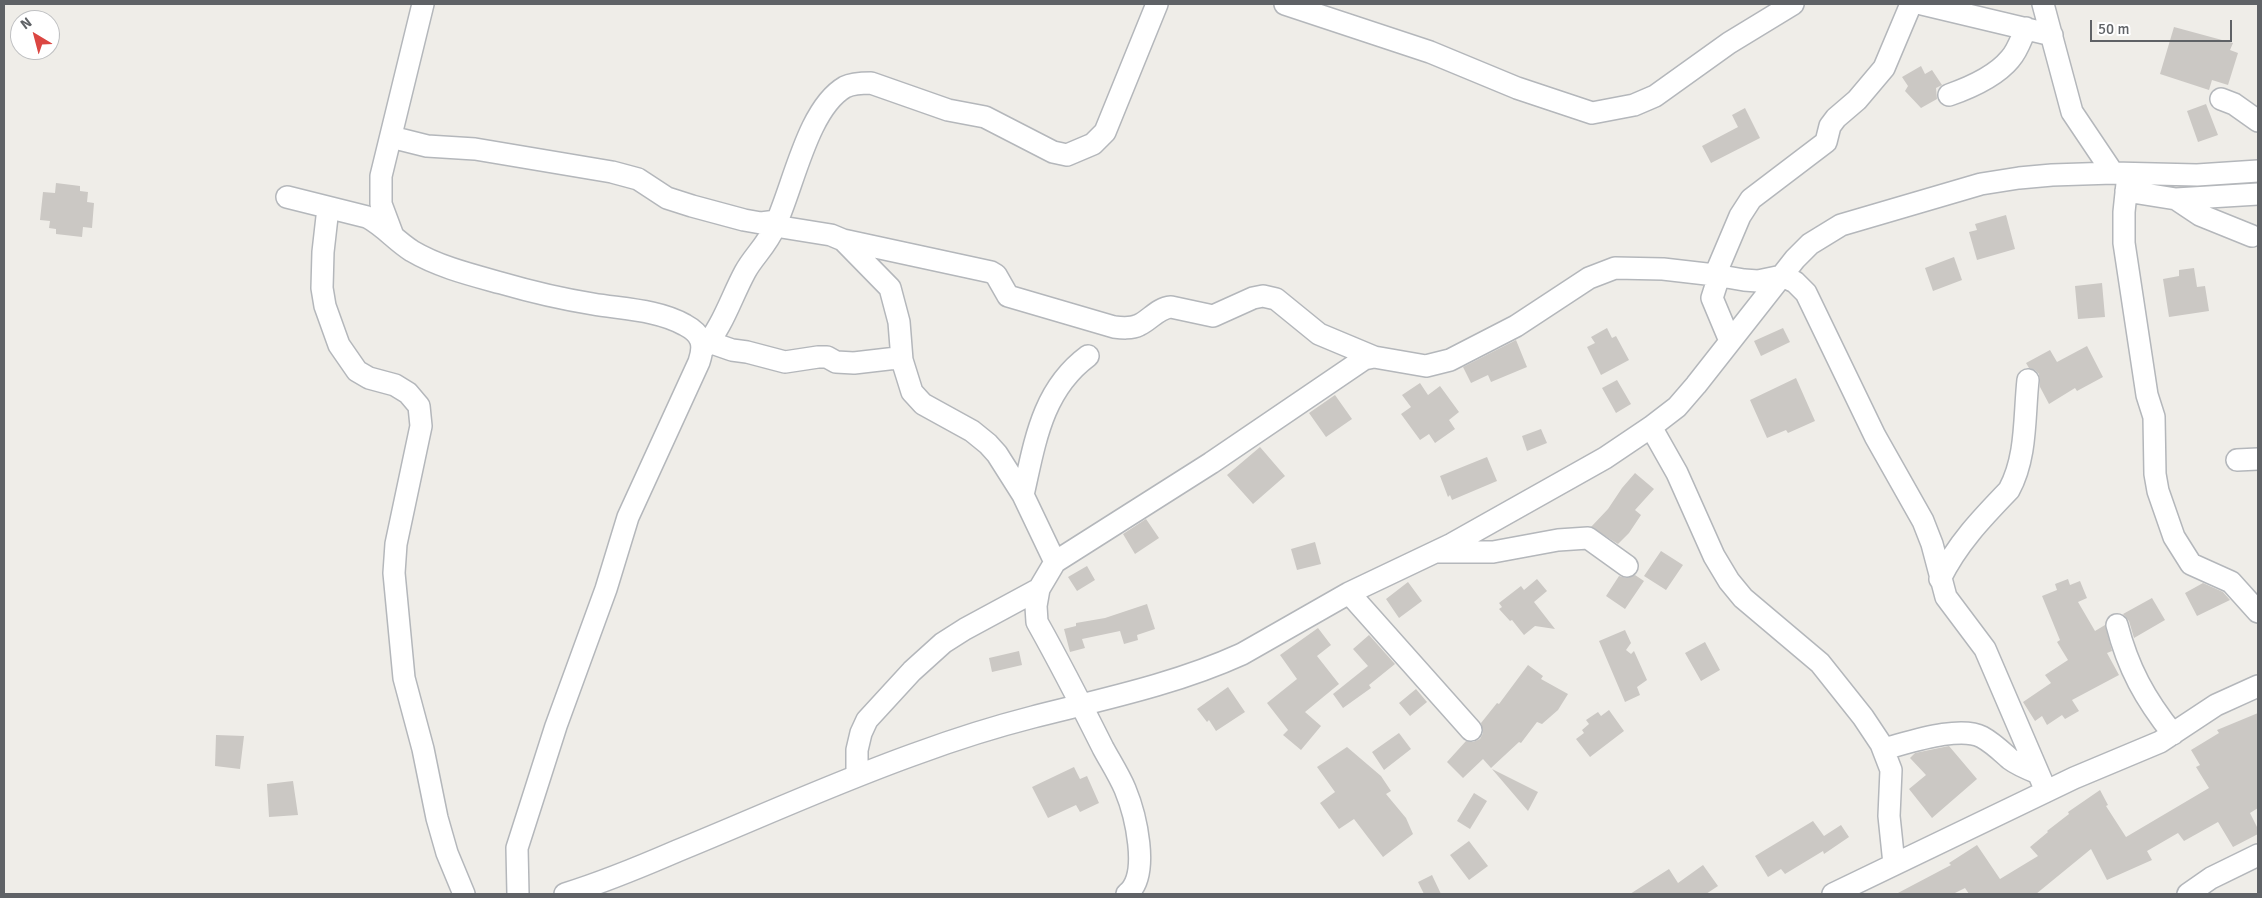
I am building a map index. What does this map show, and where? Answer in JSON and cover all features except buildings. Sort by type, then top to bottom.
[{"type":"street","points":[[393,236],[381,204],[381,176],[423,4]]},
{"type":"street","points":[[518,894],[517,848],[556,726],[606,589],[628,517],[706,346],[723,320],[745,271],[759,254],[776,224],[816,120],[836,95],[846,87],[858,83],[872,83],[948,110],[985,118],[1054,152],[1067,155],[1093,144],[1105,132],[1157,4]]},
{"type":"street","points":[[1285,4],[1430,52],[1516,88],[1592,113],[1634,104],[1655,96],[1729,42],[1793,4]]},
{"type":"street","points":[[1730,341],[1712,298],[1717,275],[1740,216],[1751,199],[1826,142],[1830,126],[1836,118],[1857,100],[1884,68],[1911,4]]},
{"type":"street","points":[[1922,4],[2052,35]]},
{"type":"street","points":[[2044,4],[2057,62],[2072,112],[2123,180],[2176,199],[2200,215],[2252,236]]},
{"type":"street","points":[[1949,95],[1990,74],[2010,59],[2018,47],[2026,28]]},
{"type":"street","points":[[2221,99],[2234,104],[2258,121]]},
{"type":"street","points":[[391,137],[427,146],[475,149],[612,172],[638,180],[667,198],[744,220],[831,234],[843,240],[991,272],[996,275],[1008,296],[1114,327],[1128,328],[1138,325],[1165,307],[1171,306],[1213,316],[1253,298],[1263,296],[1276,299],[1319,334],[1374,358],[1414,365],[1426,366],[1450,360],[1516,326],[1589,278],[1608,269],[1663,269],[1758,281],[1782,276],[1795,282],[1806,293],[1815,308],[1875,436],[1923,521],[1932,544],[1946,597],[1985,649],[2042,782]]},
{"type":"street","points":[[565,894],[604,888],[709,839],[857,774],[971,735],[1119,696],[1225,661],[1278,634],[1349,593],[1434,552],[1605,458],[1651,427],[1677,407],[1795,259],[1818,238],[1841,225],[1981,184],[2019,178],[2123,180],[2258,171]]},
{"type":"street","points":[[2123,180],[2124,243],[2147,395],[2154,416],[2155,474],[2158,491],[2174,537],[2191,564],[2231,582],[2258,612]]},
{"type":"street","points":[[2176,199],[2258,194]]},
{"type":"street","points":[[287,197],[367,217],[423,256],[501,283],[563,299],[674,319],[692,329],[700,336],[706,346]]},
{"type":"street","points":[[328,208],[321,274],[325,306],[334,334],[357,371],[369,378],[395,385],[408,393],[419,406],[421,426],[396,544],[395,591],[404,678],[423,749],[437,818],[447,853],[464,894]]},
{"type":"street","points":[[843,240],[890,288],[899,322],[902,360],[915,398],[964,426],[988,444],[1023,495],[1055,562]]},
{"type":"street","points":[[706,346],[747,352],[785,362],[823,357],[841,362],[896,358],[902,360]]},
{"type":"street","points":[[1023,495],[1045,410],[1054,392],[1074,366],[1088,356]]},
{"type":"street","points":[[1132,892],[1138,869],[1139,846],[1136,826],[1125,789],[1037,622],[1036,606],[1039,589],[1055,562],[1211,463],[1364,359],[1374,358]]},
{"type":"street","points":[[1940,579],[1948,562],[1964,538],[2009,490],[2016,476],[2022,449],[2028,380]]},
{"type":"street","points":[[1651,427],[1676,473],[1714,556],[1730,581],[1743,598],[1820,663],[1863,717],[1883,749],[1891,770],[1889,816],[1894,864]]},
{"type":"street","points":[[2237,460],[2258,459]]},
{"type":"street","points":[[1434,552],[1493,552],[1565,539],[1588,538],[1627,566]]},
{"type":"street","points":[[857,774],[857,750],[861,733],[867,720],[912,671],[943,644],[965,629],[1039,589]]},
{"type":"street","points":[[1349,593],[1471,730]]},
{"type":"street","points":[[2116,625],[2141,691],[2173,734]]},
{"type":"street","points":[[1833,894],[1894,864],[2042,782],[2160,742],[2216,705],[2258,686]]},
{"type":"street","points":[[1883,749],[1914,740],[1950,734],[1971,733],[1990,742],[2042,782]]},
{"type":"street","points":[[2188,894],[2211,878],[2258,855]]}]
